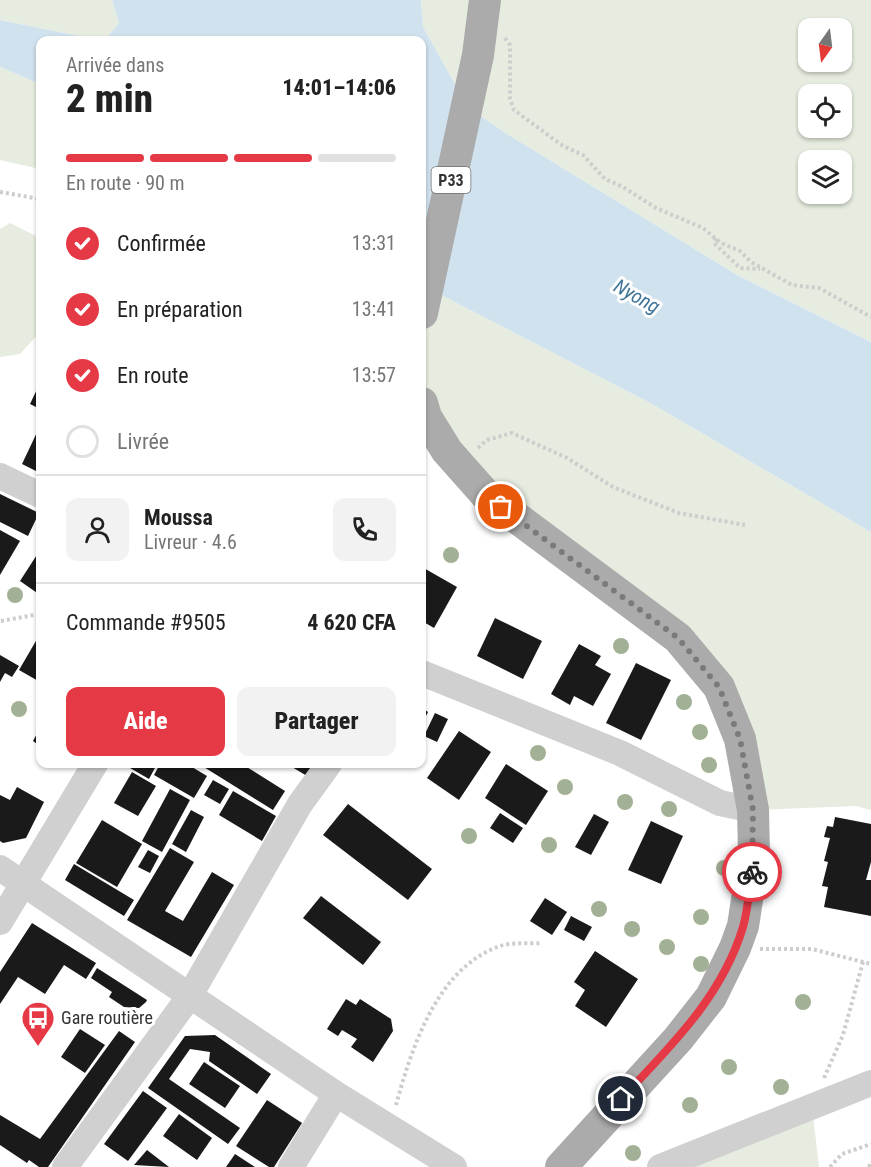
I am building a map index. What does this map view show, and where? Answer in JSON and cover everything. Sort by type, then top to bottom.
[{"type":"main road","name":"P33","points":[[426,291],[478,55],[484,3]]},
{"type":"main road","points":[[426,417],[460,465],[486,495],[626,598],[685,646],[719,687],[740,739],[753,810],[754,854],[743,926],[711,997],[678,1039],[561,1167]]},
{"type":"street","points":[[0,476],[36,493]]},
{"type":"street","points":[[426,675],[620,753],[720,802],[753,810]]},
{"type":"street","points":[[0,922],[93,768]]},
{"type":"street","points":[[65,1167],[189,997],[300,804],[326,768]]},
{"type":"street","points":[[0,868],[336,1094],[454,1167]]},
{"type":"street","points":[[660,1167],[870,1084]]},
{"type":"street","points":[[291,1167],[336,1094]]},
{"type":"path","points":[[484,3],[510,45],[510,99],[514,110],[563,146],[583,155],[605,179],[716,238],[721,243],[740,251],[763,269],[792,285],[819,288],[871,317]]},
{"type":"path","points":[[0,192],[36,198]]},
{"type":"path","points":[[716,238],[714,243],[740,268],[763,269]]},
{"type":"path","points":[[460,465],[487,440],[513,433],[567,458],[613,487],[679,513],[745,525]]},
{"type":"path","points":[[1,621],[36,616]]},
{"type":"path","points":[[390,1127],[409,1056],[441,996],[464,966],[501,946],[542,943]]},
{"type":"path","points":[[735,948],[812,949],[871,964]]},
{"type":"path","points":[[812,1107],[843,1035],[863,962]]},
{"type":"path","points":[[830,1167],[842,1154],[871,1144]]},
{"type":"path","points":[[869,1167],[871,1162]]},
{"type":"shaded area","points":[[0,0],[112,0],[119,23],[108,36],[79,36],[0,20]]},
{"type":"shaded area","points":[[421,0],[871,0],[871,342],[737,275],[507,134],[468,107],[423,27]]},
{"type":"shaded area","points":[[0,67],[36,82],[36,168],[0,160]]},
{"type":"shaded area","points":[[10,223],[36,236],[36,336],[20,354],[0,357],[0,229]]},
{"type":"shaded area","points":[[426,287],[654,405],[871,532],[871,810],[856,806],[753,810],[719,687],[546,541],[426,407]]},
{"type":"shaded area","points":[[812,1107],[819,1167],[659,1167]]},
{"type":"water","name":"Nyong","points":[[112,0],[421,0],[423,27],[468,107],[507,134],[737,275],[871,342],[871,532],[654,405],[426,287],[426,36],[108,36],[119,23]]},
{"type":"water","points":[[0,20],[79,36],[36,36],[36,82],[0,67]]},
{"type":"building","points":[[36,391],[36,407],[30,404]]},
{"type":"building","points":[[36,434],[36,471],[22,464]]},
{"type":"building","points":[[0,494],[36,512],[36,519],[28,536],[0,522]]},
{"type":"building","points":[[0,530],[20,541],[0,575]]},
{"type":"building","points":[[36,556],[36,592],[20,581]]},
{"type":"building","points":[[426,569],[457,587],[434,628],[426,623]]},
{"type":"building","points":[[495,618],[542,641],[523,679],[477,656]]},
{"type":"building","points":[[36,641],[36,680],[19,670]]},
{"type":"building","points":[[579,644],[601,656],[595,665],[611,674],[593,706],[574,696],[570,705],[551,694]]},
{"type":"building","points":[[0,655],[19,666],[12,677],[5,673],[0,682]]},
{"type":"building","points":[[636,663],[671,680],[641,740],[606,723]]},
{"type":"building","points":[[435,713],[448,719],[437,742],[426,737]]},
{"type":"building","points":[[459,731],[491,752],[459,800],[427,778]]},
{"type":"building","points":[[506,764],[548,791],[526,825],[485,798]]},
{"type":"building","points":[[130,768],[155,768],[149,779]]},
{"type":"building","points":[[158,768],[194,768],[207,776],[194,798],[154,775]]},
{"type":"building","points":[[205,768],[248,768],[285,791],[273,810]]},
{"type":"building","points":[[294,768],[312,768],[307,776]]},
{"type":"building","points":[[132,772],[156,786],[138,816],[114,803]]},
{"type":"building","points":[[213,780],[229,789],[220,804],[204,795]]},
{"type":"building","points":[[17,787],[44,802],[26,838],[3,843],[0,841],[0,795],[10,800]]},
{"type":"building","points":[[170,789],[190,800],[162,852],[142,841]]},
{"type":"building","points":[[233,791],[276,816],[262,841],[219,815]]},
{"type":"building","points":[[348,804],[432,869],[408,900],[323,835]]},
{"type":"building","points":[[191,810],[204,817],[186,852],[172,844]]},
{"type":"building","points":[[500,813],[523,828],[513,843],[490,828]]},
{"type":"building","points":[[594,814],[609,822],[591,855],[575,847]]},
{"type":"building","points":[[835,817],[871,824],[871,862],[866,880],[871,880],[871,916],[824,907],[828,887],[822,886],[828,862],[824,861],[830,838],[824,837],[827,826],[833,827]]},
{"type":"building","points":[[102,820],[142,844],[117,887],[76,863]]},
{"type":"building","points":[[651,821],[683,836],[661,884],[628,870]]},
{"type":"building","points":[[170,848],[194,862],[165,911],[183,921],[212,872],[234,885],[191,957],[127,920]]},
{"type":"building","points":[[148,850],[159,856],[150,873],[138,867]]},
{"type":"building","points":[[74,864],[134,900],[124,916],[65,880]]},
{"type":"building","points":[[321,896],[381,942],[363,965],[303,918]]},
{"type":"building","points":[[545,898],[567,912],[552,935],[530,921]]},
{"type":"building","points":[[571,916],[592,927],[584,941],[564,930]]},
{"type":"building","points":[[32,923],[96,963],[86,979],[64,965],[45,994],[18,977],[0,1004],[0,972]]},
{"type":"building","points":[[595,951],[638,979],[606,1027],[575,1006],[585,990],[574,982]]},
{"type":"building","points":[[97,968],[147,1000],[146,1002],[139,1008],[124,1007],[109,997],[112,992],[91,978]]},
{"type":"building","points":[[346,999],[356,1005],[360,999],[391,1019],[393,1031],[373,1062],[351,1047],[357,1039],[342,1030],[338,1036],[327,1029]]},
{"type":"building","points":[[80,1029],[105,1045],[85,1073],[61,1057]]},
{"type":"building","points":[[119,1031],[135,1042],[48,1167],[39,1167],[29,1160],[27,1163],[0,1145],[0,1115],[40,1139]]},
{"type":"building","points":[[215,1035],[271,1074],[257,1094],[209,1061],[210,1052],[190,1049],[169,1079],[240,1128],[228,1144],[148,1088],[185,1036]]},
{"type":"building","points":[[204,1062],[240,1086],[225,1108],[189,1084]]},
{"type":"building","points":[[143,1091],[167,1108],[128,1161],[104,1144]]},
{"type":"building","points":[[267,1100],[302,1123],[274,1167],[269,1167],[236,1146]]},
{"type":"building","points":[[179,1114],[212,1138],[197,1160],[163,1136]]},
{"type":"building","points":[[147,1150],[169,1167],[134,1165]]},
{"type":"building","points":[[235,1154],[255,1167],[226,1167]]},
{"type":"way so far","points":[[501,507],[678,638],[719,687],[740,739],[753,810],[752,872]]},
{"type":"place","name":"Gare routière","points":[[38,1047]]},
{"type":"route","points":[[621,1099],[678,1039],[711,997],[743,926],[752,872]]}]
